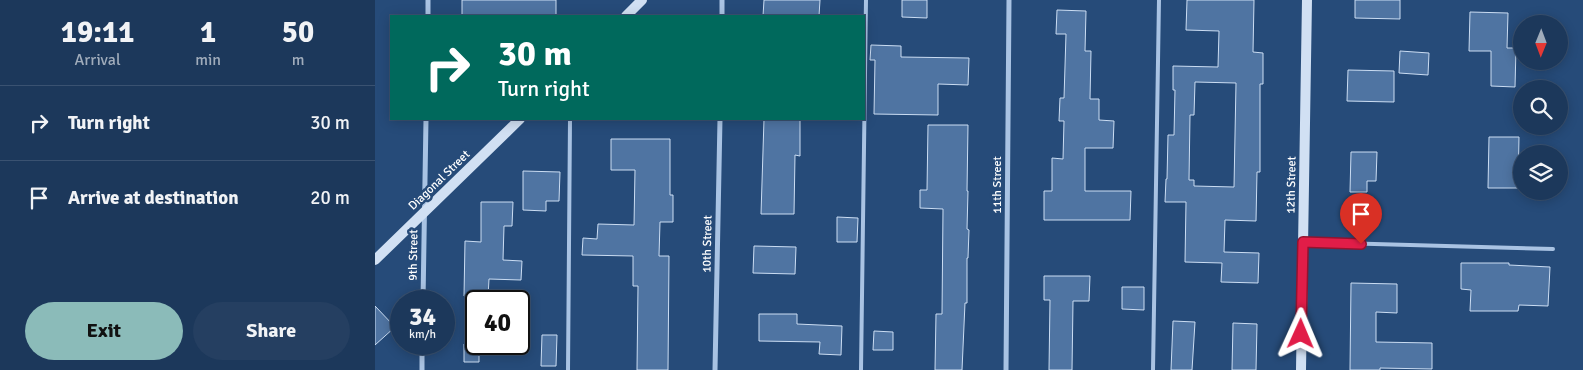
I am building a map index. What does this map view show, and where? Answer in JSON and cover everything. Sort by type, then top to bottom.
[{"type":"street","points":[[428,0],[428,15]]},
{"type":"street","points":[[626,15],[642,0]]},
{"type":"street","points":[[721,15],[722,0]]},
{"type":"street","name":"11th Street","points":[[1006,370],[1009,0]]},
{"type":"street","name":"12th Street","points":[[1301,370],[1307,0]]},
{"type":"street","name":"9th Street","points":[[423,290],[426,120]]},
{"type":"street","name":"Diagonal Street","points":[[375,260],[519,120]]},
{"type":"street","name":"10th Street","points":[[715,370],[719,120]]},
{"type":"street","points":[[422,355],[422,370]]},
{"type":"lane","points":[[861,370],[867,0]]},
{"type":"lane","points":[[1153,370],[1159,0]]},
{"type":"lane","points":[[569,370],[570,120]]},
{"type":"lane","points":[[1303,242],[1553,249]]},
{"type":"building","points":[[462,0],[556,0],[556,15],[462,15]]},
{"type":"building","points":[[764,0],[820,0],[819,15],[763,15]]},
{"type":"building","points":[[902,0],[927,0],[927,18],[902,17]]},
{"type":"building","points":[[1187,0],[1254,0],[1253,52],[1263,53],[1263,84],[1260,84],[1260,172],[1257,172],[1256,221],[1225,220],[1224,252],[1259,253],[1258,283],[1221,282],[1222,263],[1185,262],[1186,202],[1165,202],[1168,135],[1174,135],[1175,90],[1173,90],[1173,66],[1218,67],[1219,31],[1186,30]],"holes":[[[1195,82],[1236,83],[1234,187],[1194,186],[1194,180],[1189,180],[1190,115],[1194,115]]]},
{"type":"building","points":[[1355,0],[1400,0],[1400,19],[1355,18]]},
{"type":"building","points":[[1057,10],[1086,11],[1085,51],[1091,51],[1090,99],[1099,99],[1099,120],[1114,121],[1113,148],[1085,148],[1085,191],[1131,191],[1130,220],[1044,220],[1044,191],[1052,191],[1052,158],[1063,159],[1064,121],[1059,121],[1060,98],[1064,98],[1066,34],[1056,34]]},
{"type":"building","points":[[1470,12],[1508,13],[1507,48],[1513,48],[1513,70],[1515,70],[1513,87],[1491,86],[1491,51],[1469,51]]},
{"type":"building","points":[[871,45],[901,46],[901,57],[969,58],[968,85],[938,84],[938,115],[874,114],[875,60],[870,60]]},
{"type":"building","points":[[1400,51],[1429,53],[1428,75],[1399,73]]},
{"type":"building","points":[[1348,70],[1394,71],[1394,102],[1347,101]]},
{"type":"building","points":[[764,120],[800,120],[800,156],[795,155],[794,214],[761,214]]},
{"type":"building","points":[[928,125],[968,125],[967,229],[969,230],[967,303],[965,303],[962,370],[935,370],[936,314],[942,314],[943,209],[920,208],[920,190],[927,190]]},
{"type":"building","points":[[1489,137],[1519,137],[1519,145],[1513,145],[1513,188],[1488,188]]},
{"type":"building","points":[[611,139],[670,139],[670,195],[673,195],[673,222],[660,222],[659,256],[669,256],[668,370],[637,370],[638,286],[633,286],[633,256],[582,255],[583,238],[597,239],[598,224],[634,225],[635,170],[611,170]]},
{"type":"building","points":[[1351,152],[1377,152],[1376,181],[1367,181],[1367,192],[1350,192]]},
{"type":"building","points":[[523,171],[560,172],[559,201],[546,201],[546,211],[523,210]]},
{"type":"building","points":[[481,202],[513,202],[512,226],[504,226],[503,260],[522,261],[521,280],[489,279],[488,290],[465,290],[464,296],[465,241],[481,242]]},
{"type":"building","points":[[837,217],[858,218],[857,242],[837,242]]},
{"type":"building","points":[[754,246],[796,247],[795,274],[753,273]]},
{"type":"building","points":[[1461,263],[1509,263],[1509,265],[1550,267],[1548,306],[1519,305],[1518,311],[1470,311],[1471,290],[1461,289]]},
{"type":"building","points":[[1044,276],[1090,276],[1089,301],[1073,301],[1072,370],[1049,370],[1050,300],[1044,300]]},
{"type":"building","points":[[1351,283],[1397,284],[1397,313],[1376,312],[1376,342],[1432,343],[1432,369],[1380,368],[1380,370],[1350,370]]},
{"type":"building","points":[[1122,287],[1144,287],[1144,310],[1122,309]]},
{"type":"building","points":[[375,306],[390,322],[390,332],[375,345]]},
{"type":"building","points":[[759,314],[797,314],[797,324],[842,326],[841,355],[819,354],[820,342],[759,341]]},
{"type":"building","points":[[1173,321],[1195,322],[1192,370],[1171,370]]},
{"type":"building","points":[[1233,323],[1257,324],[1256,370],[1232,370]]},
{"type":"building","points":[[874,331],[893,332],[893,350],[873,350]]},
{"type":"building","points":[[542,335],[557,335],[556,366],[541,366]]},
{"type":"building","points":[[465,344],[465,355],[479,355],[479,362],[464,362]]},
{"type":"route","points":[[1301,334],[1303,242],[1361,244]]}]
